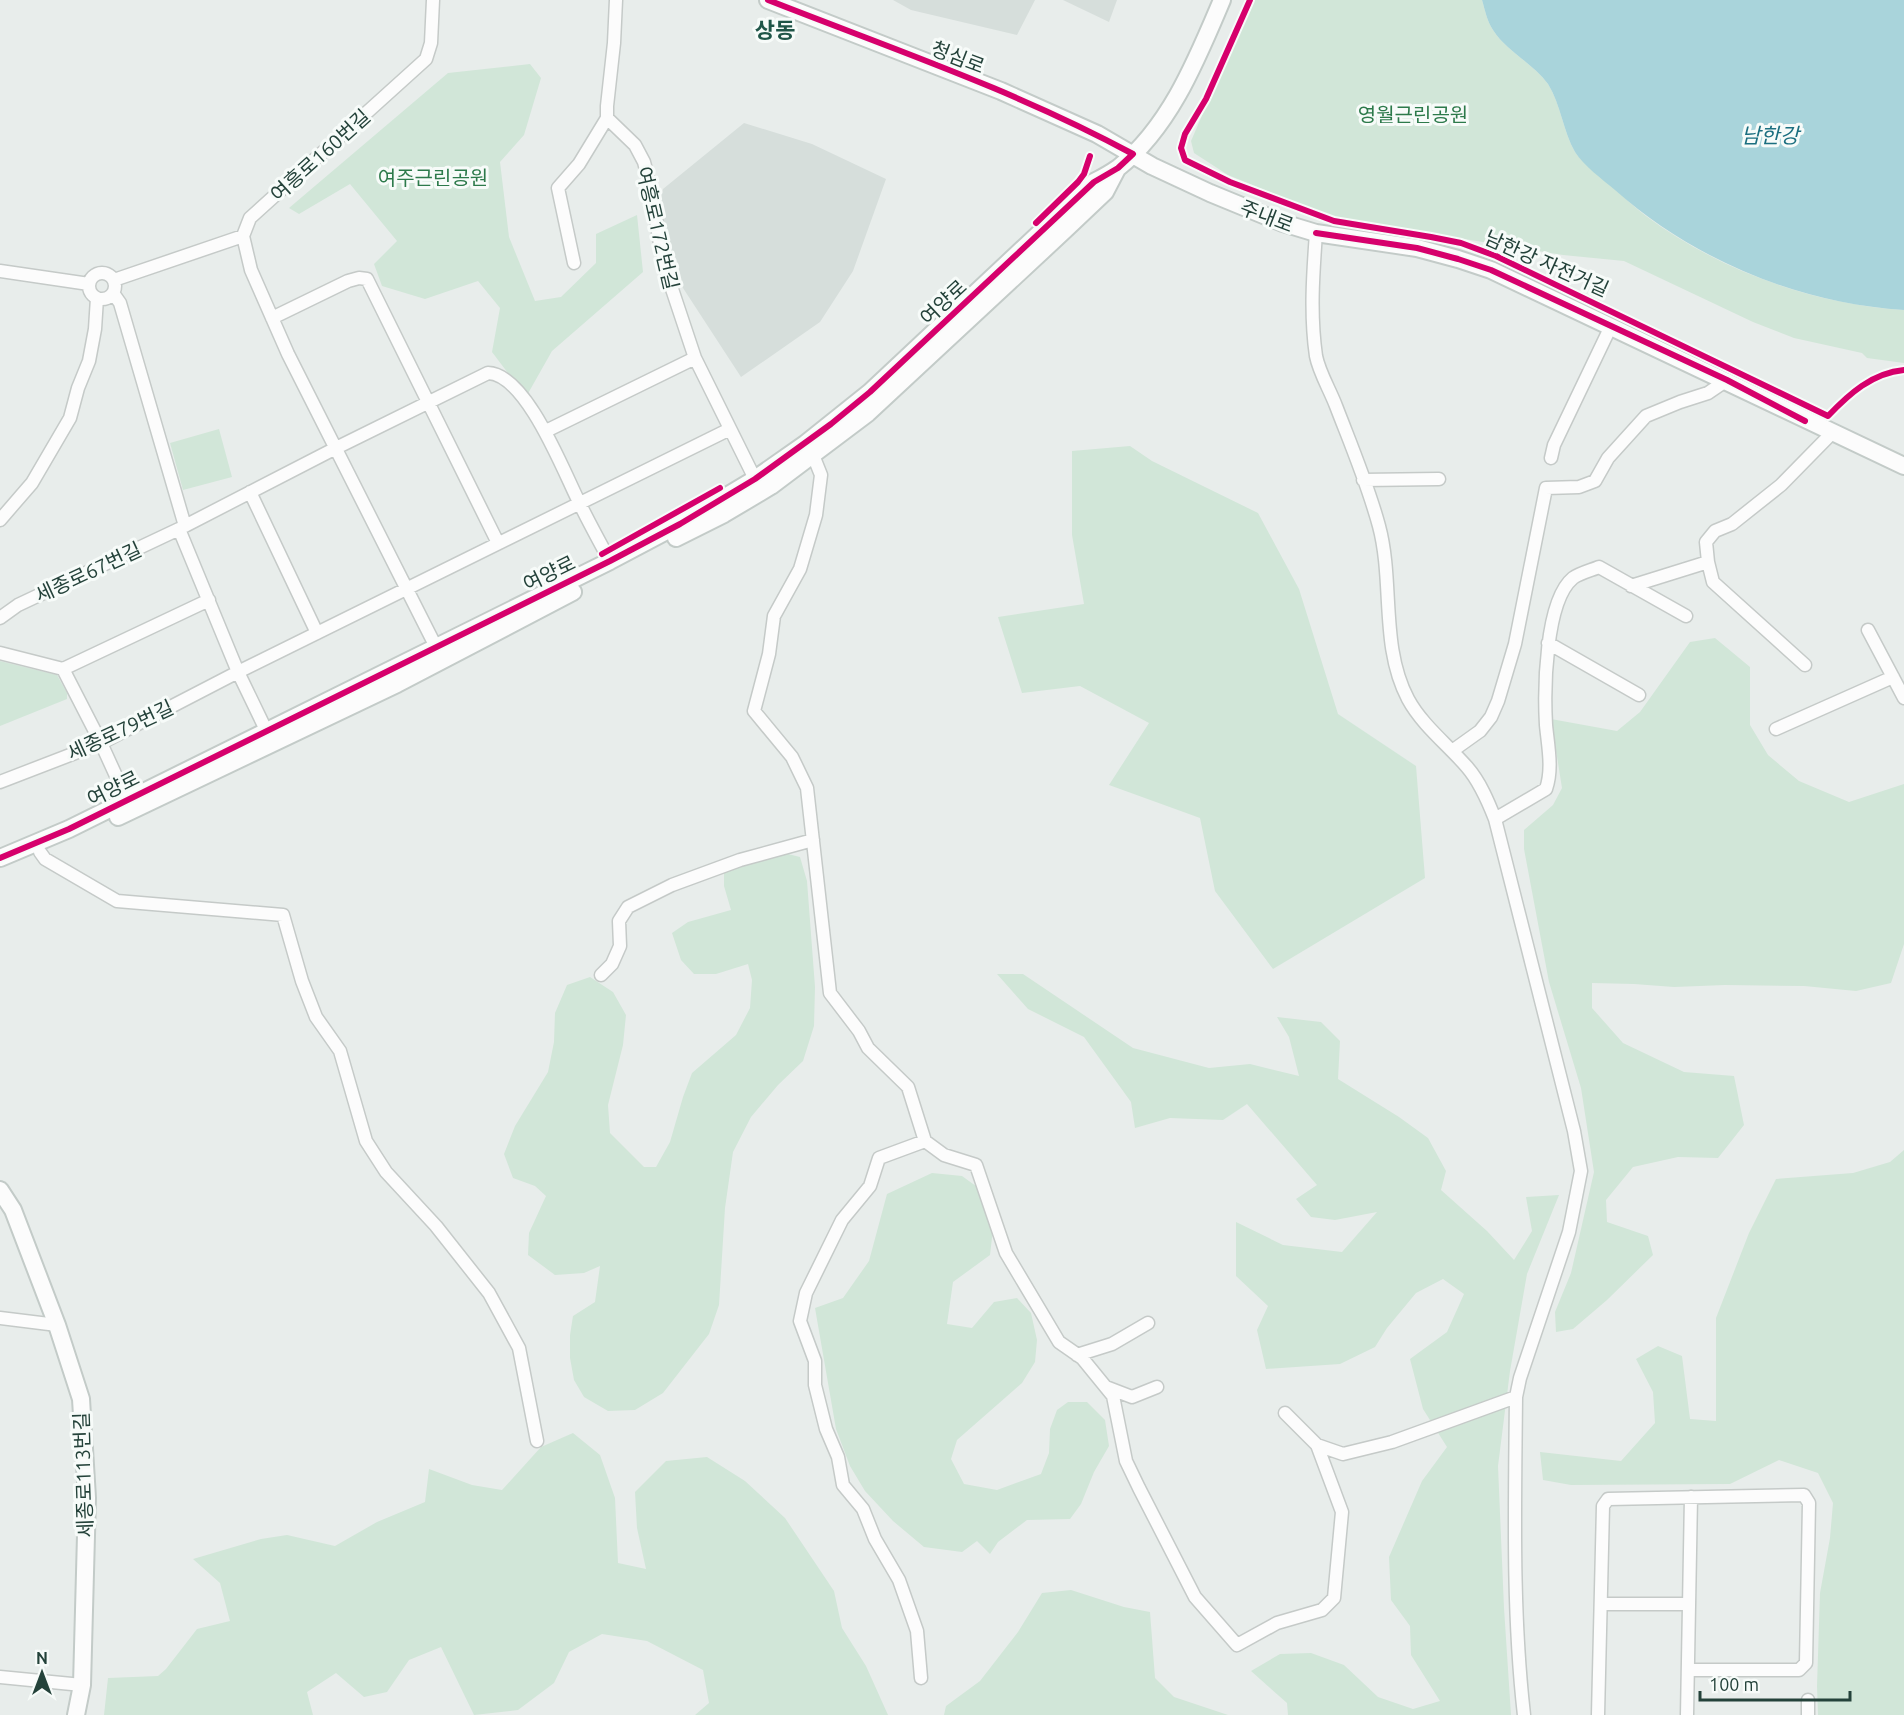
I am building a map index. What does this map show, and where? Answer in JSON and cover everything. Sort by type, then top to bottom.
[{"type":"street","name":"여흥로160번길","points":[[243,236],[250,218],[426,59],[431,43],[433,0]]},
{"type":"street","points":[[574,263],[558,188],[579,164],[607,118],[616,0]]},
{"type":"street","name":"청심로","points":[[768,0],[1001,91],[1097,134],[1133,154]]},
{"type":"street","name":"여양로","points":[[0,869],[127,800],[266,730],[440,653],[724,514],[771,486],[1094,182],[1118,168],[1133,154],[1177,98],[1222,0]]},
{"type":"street","name":"여흥로172번길","points":[[607,118],[635,145],[644,162],[669,280],[695,358],[755,478]]},
{"type":"street","name":"주내로","points":[[1133,154],[1152,166],[1210,194],[1316,233],[1417,248],[1491,270],[1727,380],[1805,421],[1904,466]]},
{"type":"street","points":[[1316,233],[1312,282],[1316,357],[1379,527],[1392,649],[1409,700],[1421,718],[1475,778],[1495,819],[1574,1131],[1581,1171],[1569,1232],[1520,1378],[1516,1397],[1515,1545],[1520,1680],[1524,1715]]},
{"type":"street","points":[[266,730],[238,672],[182,527],[120,303],[113,287],[109,274],[100,273],[93,276],[89,284],[91,292],[97,298],[106,298],[113,287],[243,236],[251,270],[272,318],[440,653]]},
{"type":"street","points":[[0,271],[89,284]]},
{"type":"street","points":[[272,318],[348,281],[359,278],[367,279],[498,543]]},
{"type":"street","points":[[0,520],[32,483],[70,418],[78,388],[89,361],[95,329],[97,298]]},
{"type":"street","points":[[1551,458],[1554,445],[1611,326]]},
{"type":"street","points":[[546,432],[695,358]]},
{"type":"street","points":[[182,527],[488,373],[500,375],[517,390],[546,432],[579,503],[610,561]]},
{"type":"street","points":[[1452,751],[1480,731],[1491,717],[1498,700],[1515,644],[1546,488],[1579,487],[1595,481],[1608,458],[1646,416],[1708,393],[1727,380]]},
{"type":"street","points":[[238,672],[730,429]]},
{"type":"street","points":[[1805,665],[1713,582],[1706,542],[1715,531],[1732,524],[1781,485],[1833,432]]},
{"type":"street","points":[[809,449],[821,475],[816,515],[800,569],[774,616],[769,654],[754,711],[792,757],[807,788],[830,993],[859,1031],[868,1048],[909,1087],[926,1141],[944,1155],[976,1165],[1006,1253],[1036,1307],[1059,1342],[1077,1355],[1113,1396],[1126,1461],[1139,1488],[1195,1597],[1238,1645],[1277,1623],[1322,1610],[1334,1598],[1342,1512],[1317,1445],[1285,1413]]},
{"type":"street","name":"여양로","points":[[0,858],[38,847],[147,804],[440,653],[680,524],[755,478],[809,449]]},
{"type":"street","points":[[1363,480],[1439,479]]},
{"type":"street","points":[[250,492],[317,633]]},
{"type":"street","name":"세종로67번길","points":[[0,618],[18,605],[182,527]]},
{"type":"street","points":[[1631,586],[1708,562]]},
{"type":"street","points":[[1495,819],[1546,789],[1550,777],[1546,721],[1548,644],[1560,598],[1574,578],[1599,567],[1686,616]]},
{"type":"street","points":[[0,653],[63,669],[209,600]]},
{"type":"street","points":[[1868,630],[1904,698]]},
{"type":"street","points":[[1548,644],[1639,695]]},
{"type":"street","points":[[63,669],[127,800]]},
{"type":"street","name":"세종로79번길","points":[[0,782],[101,743],[238,672]]},
{"type":"street","points":[[1776,729],[1893,676]]},
{"type":"street","points":[[601,975],[612,964],[620,946],[619,921],[628,907],[672,885],[740,860],[813,840]]},
{"type":"street","points":[[38,847],[45,859],[117,901],[283,915],[302,981],[316,1017],[340,1051],[366,1141],[386,1172],[436,1226],[489,1293],[519,1348],[537,1441]]},
{"type":"street","points":[[921,1678],[917,1631],[899,1580],[875,1539],[863,1509],[843,1485],[838,1457],[826,1429],[815,1385],[815,1361],[800,1321],[806,1293],[842,1220],[870,1186],[879,1158],[926,1141]]},
{"type":"street","name":"세종로113번길","points":[[0,1190],[13,1210],[57,1325],[81,1399],[87,1498],[82,1685],[76,1715]]},
{"type":"street","points":[[0,1318],[57,1325]]},
{"type":"street","points":[[1077,1355],[1112,1344],[1148,1323]]},
{"type":"street","points":[[1105,1386],[1132,1397],[1157,1387]]},
{"type":"street","points":[[1317,1445],[1343,1454],[1392,1442],[1516,1397]]},
{"type":"street","points":[[1598,1715],[1603,1506],[1608,1499],[1804,1495],[1809,1503],[1806,1663],[1799,1670],[1688,1670]]},
{"type":"street","points":[[1687,1715],[1691,1497]]},
{"type":"street","points":[[1601,1604],[1689,1604]]},
{"type":"street","points":[[0,1677],[82,1685]]},
{"type":"street","points":[[1808,1715],[1809,1700]]},
{"type":"shaded area","points":[[893,0],[1035,0],[1017,35],[911,10]]},
{"type":"shaded area","points":[[1063,0],[1117,0],[1109,22]]},
{"type":"shaded area","points":[[744,123],[812,144],[886,179],[853,271],[820,322],[741,377],[683,288],[664,233],[661,197],[663,189]]},
{"type":"green space","name":"영월근린공원","points":[[1252,0],[1482,0],[1489,23],[1499,38],[1548,84],[1575,152],[1582,161],[1637,209],[1675,236],[1705,253],[1769,281],[1836,301],[1904,310],[1904,363],[1867,358],[1862,353],[1794,338],[1753,322],[1624,261],[1563,255],[1335,218],[1228,175],[1194,153],[1191,141]]},
{"type":"green space","name":"여주근린공원","points":[[530,64],[541,78],[524,135],[500,162],[509,237],[535,301],[561,297],[596,263],[596,234],[637,215],[643,272],[552,351],[526,397],[492,352],[500,308],[478,281],[425,299],[382,286],[374,264],[397,241],[350,184],[299,214],[289,208],[448,73]]},
{"type":"green space","points":[[219,429],[232,477],[183,490],[170,443]]},
{"type":"green space","points":[[1130,446],[1152,461],[1258,513],[1299,589],[1338,714],[1416,766],[1425,878],[1273,969],[1215,891],[1200,818],[1109,785],[1149,723],[1080,686],[1022,693],[998,617],[1084,604],[1072,535],[1072,451]]},
{"type":"green space","points":[[1715,638],[1750,667],[1750,725],[1768,755],[1799,781],[1849,802],[1904,784],[1904,944],[1891,983],[1856,991],[1804,986],[1674,987],[1592,983],[1592,1008],[1623,1043],[1684,1072],[1734,1076],[1744,1125],[1718,1158],[1678,1157],[1633,1167],[1606,1200],[1607,1222],[1648,1236],[1653,1255],[1573,1329],[1556,1332],[1555,1312],[1571,1273],[1594,1172],[1581,1088],[1549,982],[1524,849],[1524,830],[1553,805],[1562,788],[1551,719],[1617,731],[1640,712],[1690,642]]},
{"type":"green space","points":[[0,661],[57,675],[67,693],[67,699],[0,726]]},
{"type":"green space","points":[[784,853],[800,857],[807,881],[815,987],[814,1026],[803,1061],[778,1085],[751,1117],[733,1152],[725,1208],[719,1305],[709,1334],[663,1393],[635,1410],[608,1411],[584,1397],[574,1380],[570,1358],[573,1316],[595,1302],[600,1266],[584,1273],[555,1275],[528,1255],[529,1233],[546,1196],[535,1186],[513,1178],[504,1154],[515,1126],[548,1072],[554,1042],[555,1013],[567,985],[590,977],[613,992],[626,1015],[623,1045],[608,1105],[610,1133],[644,1167],[656,1167],[670,1142],[692,1073],[736,1035],[750,1008],[752,980],[748,964],[716,974],[694,974],[681,960],[672,933],[688,922],[731,910],[724,886],[724,871],[752,859]]},
{"type":"green space","points":[[997,974],[1023,974],[1133,1048],[1209,1068],[1250,1064],[1299,1076],[1289,1037],[1277,1017],[1321,1022],[1340,1041],[1338,1079],[1428,1138],[1446,1171],[1441,1190],[1487,1231],[1514,1260],[1532,1231],[1526,1197],[1559,1195],[1527,1274],[1510,1371],[1498,1466],[1511,1715],[1288,1715],[1287,1703],[1251,1671],[1280,1654],[1311,1653],[1344,1665],[1378,1697],[1413,1709],[1440,1701],[1411,1655],[1410,1626],[1391,1600],[1389,1557],[1422,1481],[1447,1447],[1423,1409],[1410,1359],[1447,1332],[1464,1294],[1443,1279],[1416,1293],[1387,1328],[1375,1347],[1340,1364],[1266,1369],[1257,1330],[1268,1306],[1236,1276],[1236,1222],[1283,1245],[1342,1252],[1377,1212],[1335,1220],[1311,1217],[1296,1199],[1317,1185],[1247,1104],[1223,1120],[1170,1118],[1135,1128],[1131,1102],[1084,1037],[1028,1009]]},
{"type":"green space","points":[[1904,1150],[1904,1715],[1818,1715],[1820,1593],[1830,1538],[1833,1503],[1818,1473],[1779,1460],[1730,1484],[1571,1485],[1543,1480],[1540,1452],[1621,1461],[1655,1423],[1653,1392],[1636,1359],[1658,1346],[1682,1356],[1690,1419],[1716,1421],[1716,1318],[1749,1233],[1776,1179],[1853,1173],[1890,1162]]},
{"type":"green space","points":[[932,1173],[962,1176],[980,1189],[993,1229],[990,1255],[953,1282],[947,1324],[972,1328],[994,1302],[1017,1298],[1031,1313],[1037,1340],[1035,1362],[1022,1383],[957,1440],[951,1459],[964,1484],[997,1490],[1041,1474],[1049,1453],[1050,1429],[1057,1410],[1068,1402],[1087,1402],[1105,1420],[1109,1446],[1094,1472],[1081,1504],[1070,1519],[1027,1520],[998,1542],[990,1554],[977,1541],[962,1552],[924,1547],[893,1521],[865,1491],[850,1466],[836,1429],[815,1308],[843,1298],[869,1261],[887,1194]]},
{"type":"green space","points":[[573,1433],[600,1455],[615,1498],[618,1563],[646,1569],[637,1528],[635,1492],[666,1461],[707,1457],[745,1481],[785,1518],[834,1591],[842,1628],[866,1666],[888,1715],[695,1715],[709,1703],[703,1670],[647,1641],[602,1634],[569,1652],[554,1683],[518,1710],[474,1715],[441,1647],[409,1660],[387,1692],[364,1697],[336,1673],[307,1692],[313,1715],[104,1715],[108,1678],[158,1676],[197,1629],[230,1621],[220,1583],[193,1559],[261,1539],[287,1535],[335,1546],[377,1522],[425,1502],[429,1469],[472,1485],[502,1490],[541,1447]]},
{"type":"green space","points":[[1071,1590],[1124,1607],[1150,1612],[1155,1678],[1174,1697],[1228,1715],[944,1715],[946,1706],[980,1681],[1018,1632],[1042,1593]]},
{"type":"water","name":"남한강","points":[[1482,0],[1904,0],[1904,310],[1864,306],[1825,298],[1749,274],[1713,257],[1646,215],[1594,172],[1575,152],[1548,84],[1499,38],[1489,23]]},
{"type":"cycle path","points":[[0,858],[69,829],[610,561],[680,524],[755,479],[831,424],[870,392],[1094,182],[1118,168],[1133,154],[999,90],[768,0]]},
{"type":"cycle path","name":"남한강 자전거길","points":[[1250,0],[1206,99],[1185,134],[1181,148],[1185,160],[1230,182],[1334,221],[1461,243],[1496,256],[1828,416],[1844,400],[1871,380],[1904,370]]},
{"type":"cycle path","points":[[1036,223],[1078,182],[1084,174],[1090,156]]},
{"type":"cycle path","points":[[1316,233],[1417,248],[1491,270],[1727,380],[1805,421]]},
{"type":"cycle path","points":[[602,554],[720,488]]},
{"type":"district","name":"상동","points":[[775,29]]}]
